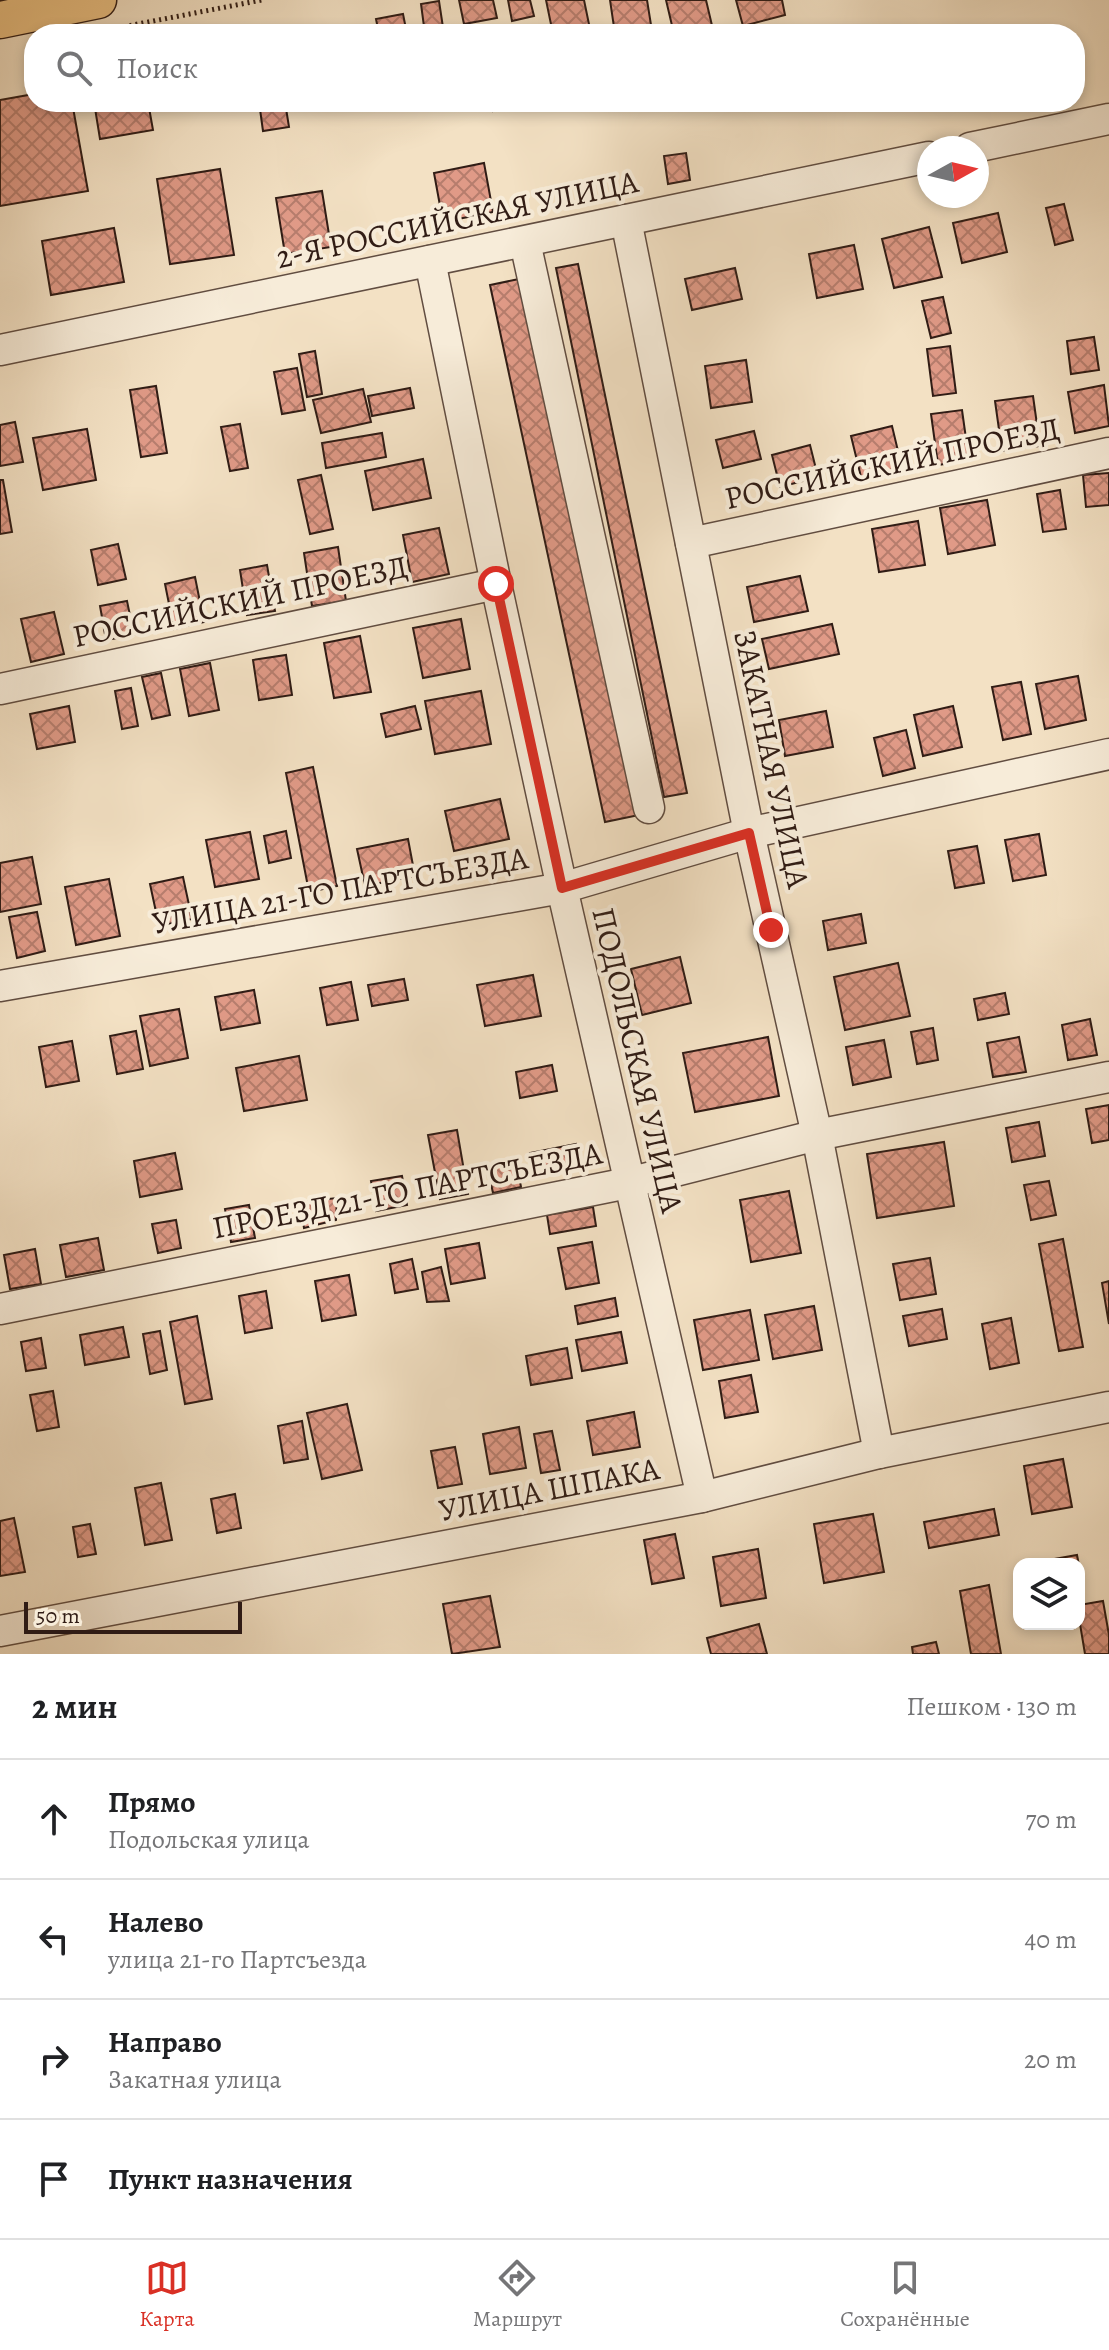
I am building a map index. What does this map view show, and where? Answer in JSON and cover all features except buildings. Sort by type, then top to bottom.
[{"type":"main road","points":[[0,20],[100,16]]},
{"type":"street","points":[[989,144],[1109,119]]},
{"type":"street","name":"2-Я РОССИЙСКАЯ УЛИЦА","points":[[0,350],[917,159]]},
{"type":"street","name":"ЗАКАТНАЯ УЛИЦА","points":[[626,220],[749,833],[817,1135],[879,1453]]},
{"type":"street","points":[[525,242],[649,808]]},
{"type":"street","name":"ПОДОЛЬСКАЯ УЛИЦА","points":[[430,261],[562,888],[702,1497]]},
{"type":"street","name":"РОССИЙСКИЙ ПРОЕЗД","points":[[691,543],[1109,453]]},
{"type":"street","name":"РОССИЙСКИЙ ПРОЕЗД","points":[[0,689],[496,584]]},
{"type":"street","name":"УЛИЦА 21-ГО ПАРТСЪЕЗДА","points":[[0,986],[562,888],[749,833],[1109,754]]},
{"type":"street","name":"ПРОЕЗД 21-ГО ПАРТСЪЕЗДА","points":[[0,1309],[628,1183],[817,1135],[1109,1077]]},
{"type":"street","name":"УЛИЦА ШПАКА","points":[[0,1631],[702,1497],[879,1453],[1109,1407]]},
{"type":"path","points":[[100,16],[262,0]]},
{"type":"route","points":[[496,584],[562,888],[749,833],[771,930]]}]
